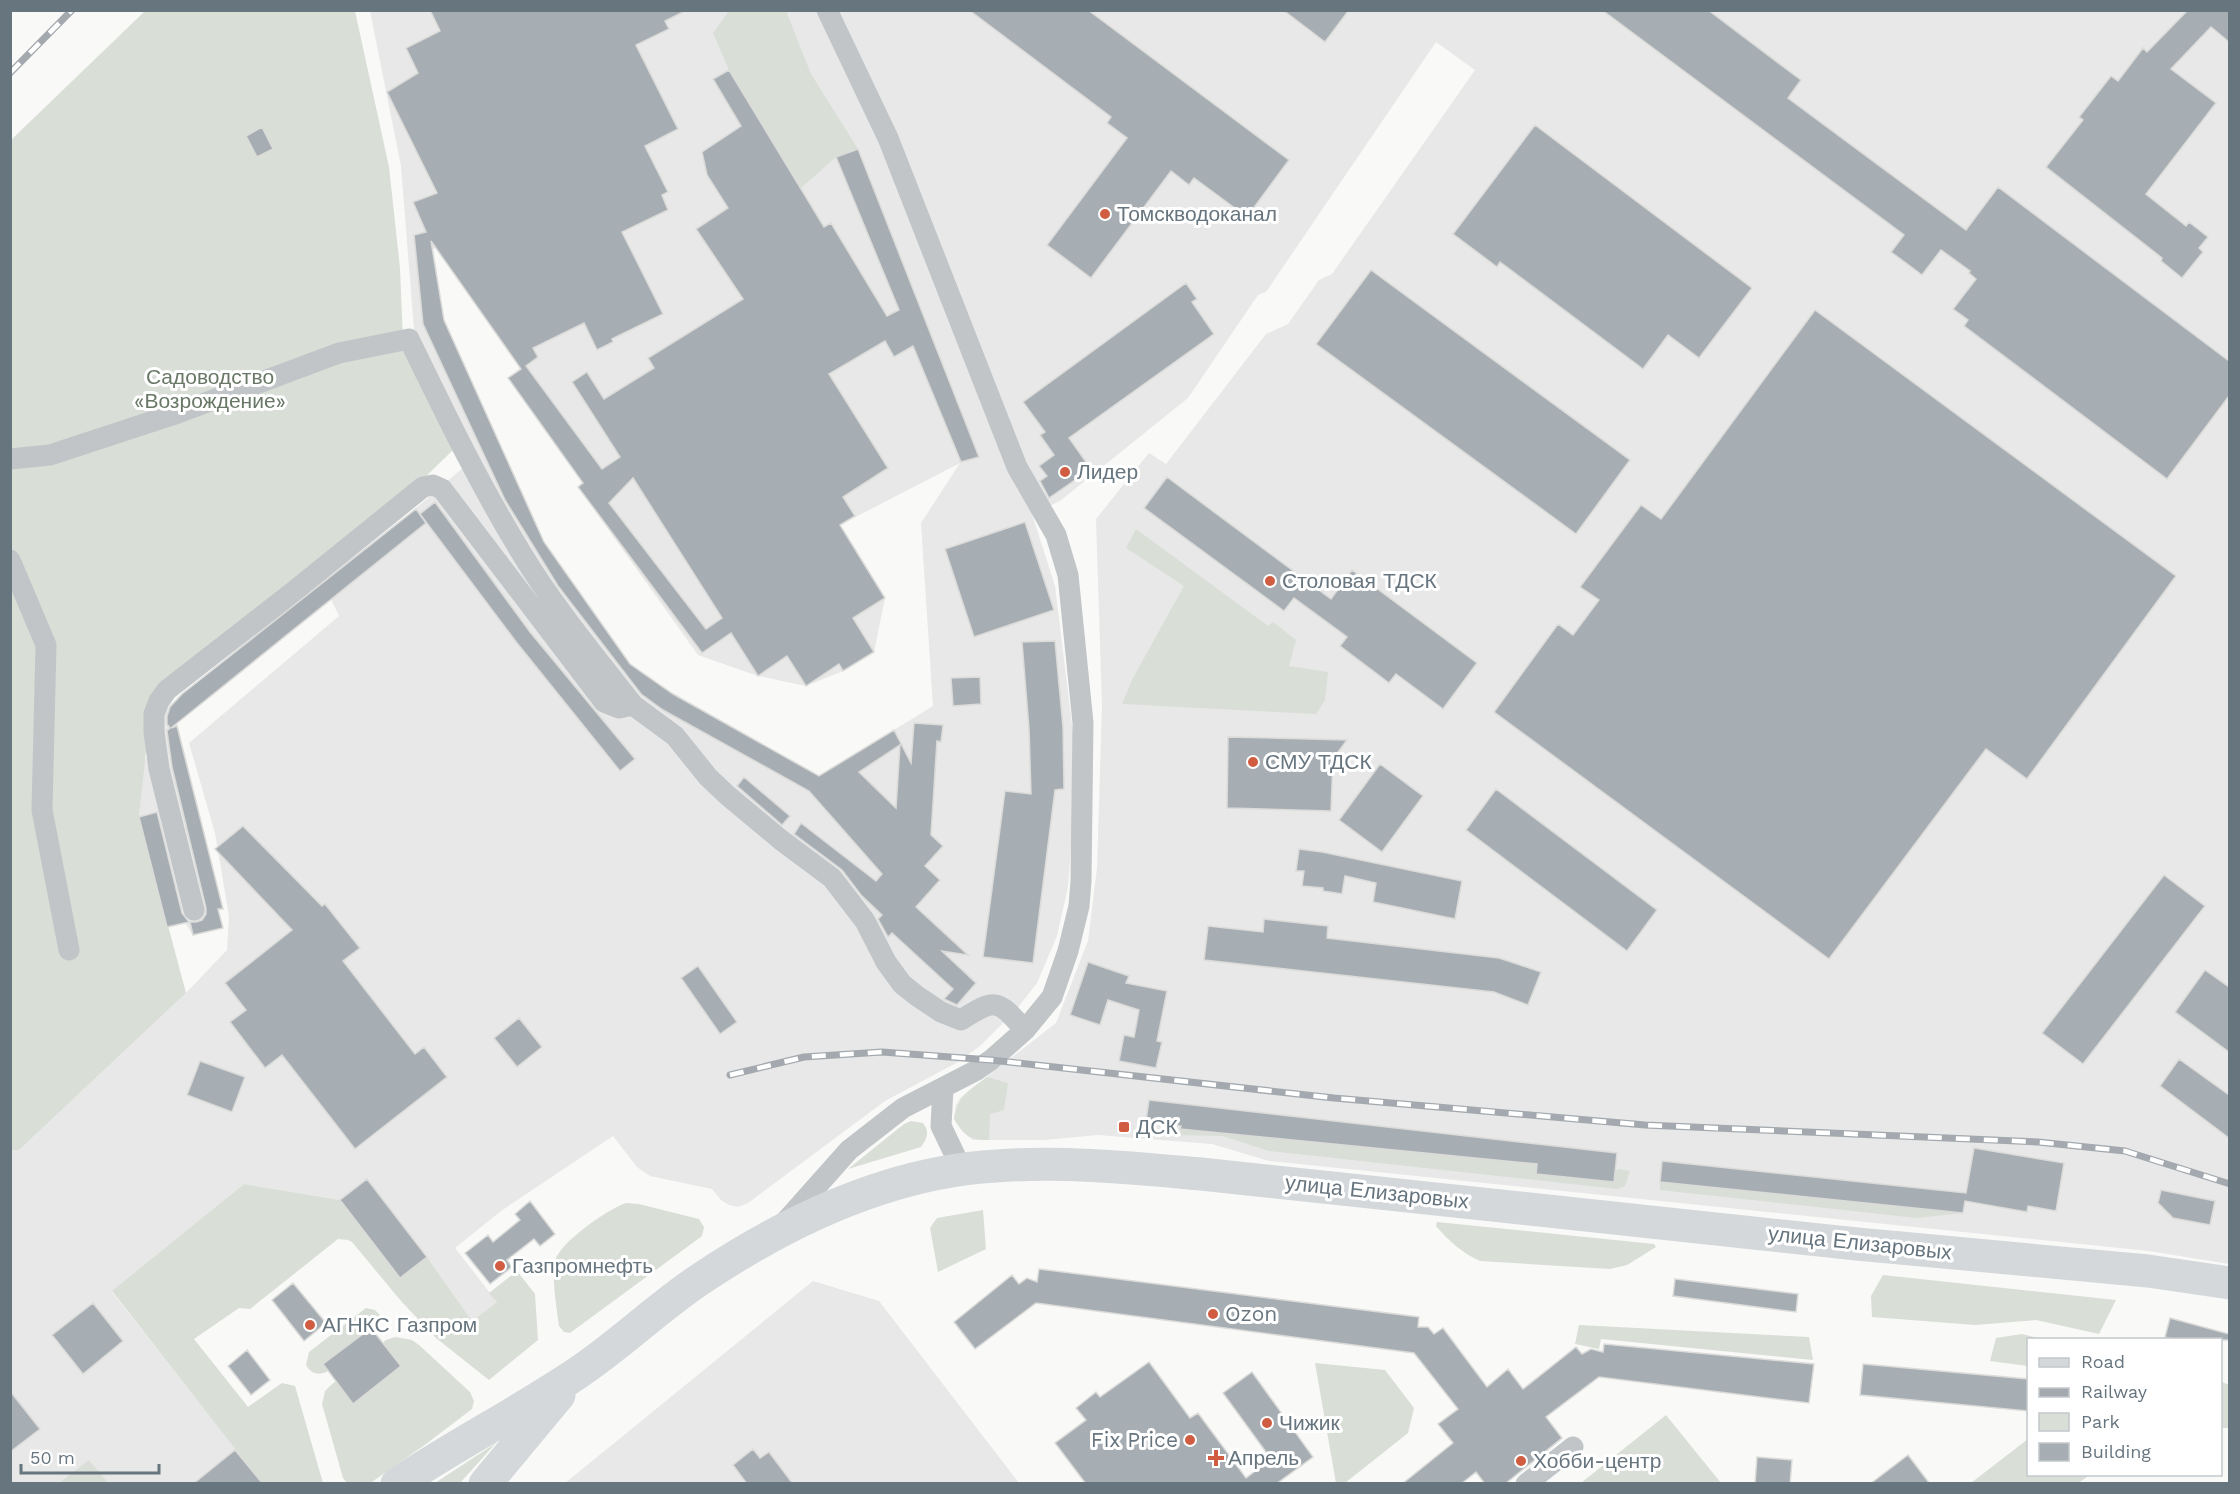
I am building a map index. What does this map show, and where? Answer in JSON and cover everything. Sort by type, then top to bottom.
[{"type":"main road","name":"улица Елизаровых","points":[[398,1484],[577,1373],[701,1279],[774,1235],[848,1200],[893,1185],[928,1176],[996,1166],[1123,1167],[1201,1174],[1834,1241],[2148,1271],[2229,1282]]},
{"type":"main road","name":"улица Елизаровых","points":[[485,1484],[577,1373]]},
{"type":"street","points":[[774,1235],[849,1150],[903,1108],[991,1060],[1025,1030],[1052,997],[1068,951],[1079,906],[1083,723],[1068,575],[1056,535],[1017,467],[888,138],[827,10]]},
{"type":"street","points":[[10,459],[50,455],[178,413],[339,352],[409,339],[459,442],[522,555],[578,635],[633,705],[675,736],[708,777],[727,795],[781,840],[832,878],[865,921],[886,962],[902,984],[941,1012],[961,1020],[984,1005],[994,1004],[1004,1007],[1025,1030]]},
{"type":"street","points":[[194,910],[159,769],[154,714],[159,701],[167,690],[423,487],[433,485],[442,489],[604,702],[619,708],[633,705]]},
{"type":"street","points":[[10,560],[46,645],[42,810],[69,950]]},
{"type":"street","points":[[943,1088],[941,1126],[962,1170]]},
{"type":"street","points":[[1526,1484],[1574,1447]]},
{"type":"shaded area","points":[[370,11],[2229,11],[2229,1264],[2149,1251],[1269,1161],[1212,1144],[1098,1135],[1044,1140],[973,1140],[962,1131],[954,1119],[956,1105],[961,1097],[1056,1023],[1088,941],[1097,868],[1102,706],[1096,519],[1149,453],[1166,464],[1266,334],[1288,324],[1319,280],[1332,274],[1475,70],[1436,42],[1266,292],[1258,295],[1188,398],[1060,501],[1032,514],[1055,586],[1074,741],[1075,792],[1068,887],[1057,936],[1037,983],[1016,1010],[980,1046],[958,1062],[885,1101],[748,1203],[738,1207],[721,1200],[712,1189],[650,1176],[637,1167],[613,1136],[501,1211],[455,1248],[497,1302],[472,1321],[427,1257],[367,1179],[340,1200],[244,1184],[112,1292],[262,1482],[11,1484],[11,1150],[19,1150],[186,993],[227,950],[229,916],[215,833],[189,743],[339,616],[331,599],[177,723],[223,908],[218,910],[223,928],[193,935],[185,923],[167,927],[139,817],[144,759],[165,753],[161,716],[166,711],[165,709],[276,617],[415,509],[473,459],[415,342],[401,166]],"holes":[[[447,244],[520,368],[508,378],[582,482],[578,487],[698,655],[758,676],[806,686],[843,671],[874,652],[885,598],[840,525],[960,463],[921,523],[933,706],[819,776],[670,698],[630,664],[544,542],[444,320],[433,249]]]},
{"type":"shaded area","points":[[813,1281],[879,1301],[1019,1483],[564,1484]]},
{"type":"green space","name":"Садоводство «Возрождение»","points":[[145,11],[355,11],[389,167],[400,268],[403,340],[453,450],[419,483],[150,714],[139,817],[186,993],[19,1150],[11,1150],[11,140]]},
{"type":"green space","points":[[729,11],[786,11],[811,74],[858,149],[836,157],[801,188],[729,70],[713,33]]},
{"type":"green space","points":[[1136,529],[1268,626],[1273,622],[1296,640],[1289,666],[1328,672],[1325,700],[1316,714],[1122,704],[1133,678],[1184,586],[1126,548]]},
{"type":"green space","points":[[987,1077],[1008,1083],[1004,1110],[990,1114],[989,1140],[968,1136],[954,1119],[961,1099]]},
{"type":"green space","points":[[911,1121],[923,1123],[926,1129],[926,1138],[921,1147],[848,1169],[904,1124]]},
{"type":"green space","points":[[1180,1129],[1537,1164],[1536,1174],[1613,1182],[1618,1169],[1630,1171],[1625,1186],[1617,1189],[1269,1151],[1223,1136],[1179,1135]]},
{"type":"green space","points":[[1660,1182],[1963,1213],[1917,1218],[1660,1190]]},
{"type":"green space","points":[[244,1184],[340,1200],[400,1278],[427,1257],[472,1321],[497,1302],[489,1293],[517,1271],[535,1294],[538,1340],[489,1380],[436,1338],[401,1301],[352,1242],[338,1239],[250,1309],[239,1308],[194,1339],[248,1407],[282,1383],[295,1386],[323,1483],[260,1483],[112,1291]]},
{"type":"green space","points":[[626,1203],[639,1204],[699,1219],[704,1227],[702,1236],[570,1333],[564,1332],[559,1326],[554,1275],[555,1261],[566,1245],[586,1227]]},
{"type":"green space","points":[[983,1210],[986,1249],[938,1272],[930,1228],[937,1218]]},
{"type":"green space","points":[[1437,1222],[1654,1244],[1656,1247],[1627,1265],[1610,1269],[1480,1261],[1451,1242],[1436,1226]]},
{"type":"green space","points":[[1883,1275],[2116,1300],[2099,1334],[2036,1320],[1975,1325],[1872,1317],[1871,1296]]},
{"type":"green space","points":[[366,1308],[375,1310],[381,1316],[380,1329],[325,1373],[318,1374],[310,1370],[306,1365],[309,1352]]},
{"type":"green space","points":[[1579,1325],[1809,1337],[1813,1360],[1601,1339],[1599,1349],[1575,1344]]},
{"type":"green space","points":[[2022,1334],[2038,1338],[2027,1338],[2027,1366],[1990,1361],[1996,1338]]},
{"type":"green space","points":[[395,1337],[412,1340],[419,1345],[470,1392],[474,1401],[472,1409],[369,1484],[347,1483],[343,1478],[322,1404],[325,1391],[386,1340]]},
{"type":"green space","points":[[1315,1363],[1385,1370],[1414,1408],[1408,1433],[1345,1483],[1336,1483]]},
{"type":"green space","points":[[2222,1382],[2229,1385],[2229,1428],[2222,1428]]},
{"type":"green space","points":[[1666,1415],[1721,1483],[1581,1483]]},
{"type":"green space","points":[[2027,1440],[2027,1476],[2088,1476],[2078,1483],[1971,1483]]},
{"type":"green space","points":[[496,1443],[460,1483],[435,1483]]},
{"type":"green space","points":[[89,1460],[108,1483],[59,1483]]},
{"type":"building","points":[[430,10],[687,10],[665,21],[669,29],[636,45],[678,129],[645,146],[668,192],[662,195],[668,210],[622,232],[663,314],[612,339],[613,342],[597,350],[584,323],[533,348],[538,357],[526,366],[602,469],[620,457],[572,382],[587,372],[604,399],[654,368],[648,358],[743,299],[696,229],[728,208],[707,175],[702,152],[741,126],[713,79],[729,70],[824,227],[831,223],[887,316],[899,310],[836,157],[858,149],[979,457],[961,462],[913,346],[894,357],[885,341],[829,374],[888,468],[843,497],[855,516],[840,525],[885,598],[853,618],[874,652],[843,671],[839,664],[806,686],[787,656],[758,676],[731,633],[702,653],[578,487],[583,483],[508,378],[521,369],[431,241],[444,320],[544,542],[630,664],[673,694],[819,776],[894,730],[911,763],[914,723],[943,725],[941,742],[937,741],[931,835],[943,846],[925,866],[940,880],[916,907],[968,955],[942,951],[976,983],[957,1005],[944,999],[953,989],[892,933],[888,937],[878,919],[882,915],[861,895],[842,870],[794,834],[801,823],[876,881],[882,874],[809,791],[663,710],[641,694],[558,586],[505,500],[423,324],[414,235],[426,232],[413,202],[437,193],[387,92],[418,73],[406,48],[440,31]],"holes":[[[633,478],[722,618],[706,629],[609,503]],[[900,745],[896,808],[859,772]]]},
{"type":"building","points":[[969,10],[1088,10],[1289,160],[1247,217],[1194,178],[1189,185],[1171,171],[1091,278],[1047,245],[1127,138],[1107,123],[1111,117]]},
{"type":"building","points":[[1283,10],[1349,10],[1325,42]]},
{"type":"building","points":[[1602,10],[1708,10],[1801,80],[1788,98],[1966,230],[1998,187],[2229,361],[2229,396],[2167,479],[1964,326],[1968,320],[1953,309],[1976,279],[1969,273],[1970,271],[1941,250],[1922,275],[1891,252],[1904,235]]},
{"type":"building","points":[[2188,10],[2229,10],[2229,42],[2211,27],[2171,69],[2216,103],[2146,194],[2186,226],[2189,222],[2208,237],[2199,248],[2203,252],[2182,278],[2161,261],[2162,258],[2046,167],[2083,120],[2079,117],[2111,76],[2118,81],[2143,48],[2147,52]]},
{"type":"building","points":[[1535,125],[1752,288],[1699,358],[1668,335],[1643,369],[1500,262],[1497,267],[1453,234]]},
{"type":"building","points":[[262,127],[273,149],[257,157],[246,136]]},
{"type":"building","points":[[1371,270],[1630,460],[1576,534],[1316,344]]},
{"type":"building","points":[[1186,283],[1197,299],[1192,302],[1214,334],[1069,438],[1091,469],[1049,498],[1040,481],[1047,476],[1039,466],[1054,455],[1040,435],[1045,432],[1023,402]]},
{"type":"building","points":[[1815,310],[2176,576],[2027,779],[1986,749],[1829,959],[1494,712],[1558,624],[1573,635],[1599,600],[1580,587],[1641,505],[1661,519]]},
{"type":"building","points":[[1167,477],[1331,599],[1352,570],[1477,663],[1443,709],[1396,674],[1389,683],[1340,646],[1347,637],[1294,598],[1284,611],[1144,508]]},
{"type":"building","points":[[435,502],[530,632],[635,759],[620,771],[517,643],[420,514]]},
{"type":"building","points":[[416,509],[426,523],[171,728],[177,726],[223,909],[218,909],[223,928],[193,935],[190,922],[202,920],[206,914],[206,908],[172,767],[167,731],[170,728],[167,724],[167,716],[170,707],[182,694]]},
{"type":"building","points":[[1025,522],[1054,610],[974,637],[945,549]]},
{"type":"building","points":[[1055,641],[1063,727],[1064,789],[1055,790],[1033,963],[983,957],[1005,791],[1031,794],[1029,729],[1022,642]]},
{"type":"building","points":[[980,677],[981,704],[953,706],[951,678]]},
{"type":"building","points":[[1228,737],[1347,740],[1333,759],[1331,811],[1227,808]]},
{"type":"building","points":[[1380,764],[1423,796],[1382,852],[1339,820]]},
{"type":"building","points":[[744,777],[790,816],[782,825],[737,786]]},
{"type":"building","points":[[1496,789],[1657,910],[1627,951],[1466,830]]},
{"type":"building","points":[[157,812],[182,913],[189,922],[167,927],[139,817]]},
{"type":"building","points":[[243,826],[322,906],[325,904],[360,948],[343,961],[415,1054],[424,1047],[447,1077],[355,1149],[282,1055],[265,1068],[230,1022],[246,1010],[225,983],[292,930],[215,849]]},
{"type":"building","points":[[1299,849],[1462,881],[1455,919],[1373,902],[1376,883],[1345,876],[1342,894],[1323,891],[1323,888],[1302,886],[1304,871],[1296,871]]},
{"type":"building","points":[[2164,875],[2205,906],[2083,1064],[2042,1033]]},
{"type":"building","points":[[1264,919],[1328,926],[1327,938],[1499,958],[1541,972],[1528,1005],[1494,992],[1204,960],[1208,926],[1263,932]]},
{"type":"building","points":[[1088,962],[1129,976],[1126,983],[1167,991],[1157,1041],[1162,1042],[1156,1068],[1119,1061],[1124,1035],[1134,1037],[1139,1010],[1108,1000],[1100,1025],[1070,1015]]},
{"type":"building","points":[[698,966],[737,1022],[720,1034],[681,978]]},
{"type":"building","points":[[2205,970],[2229,987],[2229,1052],[2175,1012]]},
{"type":"building","points":[[519,1018],[542,1047],[517,1067],[494,1038]]},
{"type":"building","points":[[2179,1059],[2229,1095],[2229,1138],[2160,1086]]},
{"type":"building","points":[[200,1061],[245,1077],[232,1112],[187,1095]]},
{"type":"building","points":[[1149,1100],[1617,1153],[1614,1182],[1536,1174],[1537,1164],[1180,1129],[1181,1126],[1146,1121]]},
{"type":"building","points":[[1974,1148],[2064,1163],[2056,1211],[2028,1206],[2027,1212],[1965,1201],[1963,1213],[1660,1182],[1662,1161],[1966,1193]]},
{"type":"building","points":[[367,1179],[427,1257],[400,1278],[340,1200]]},
{"type":"building","points":[[2161,1190],[2215,1201],[2210,1225],[2173,1218],[2158,1203]]},
{"type":"building","points":[[530,1201],[555,1234],[540,1246],[534,1239],[507,1260],[512,1267],[490,1284],[465,1253],[488,1235],[493,1242],[520,1220],[515,1214]]},
{"type":"building","points":[[1039,1269],[1419,1317],[1418,1327],[1428,1327],[1434,1334],[1443,1328],[1487,1387],[1508,1369],[1523,1389],[1576,1347],[1582,1354],[1591,1349],[1603,1352],[1604,1344],[1814,1364],[1809,1403],[1599,1377],[1546,1417],[1562,1438],[1505,1484],[1485,1484],[1476,1472],[1461,1484],[1402,1484],[1453,1443],[1438,1424],[1458,1409],[1414,1353],[1036,1303],[975,1349],[954,1322],[1012,1275],[1019,1284],[1027,1278],[1037,1282]]},
{"type":"building","points":[[1675,1279],[1798,1294],[1796,1312],[1673,1296]]},
{"type":"building","points":[[293,1283],[326,1323],[304,1341],[272,1300]]},
{"type":"building","points":[[93,1303],[123,1341],[83,1374],[52,1335]]},
{"type":"building","points":[[2170,1318],[2229,1334],[2229,1340],[2222,1340],[2222,1338],[2165,1337]]},
{"type":"building","points":[[371,1328],[401,1366],[353,1404],[323,1364]]},
{"type":"building","points":[[247,1350],[270,1380],[251,1395],[228,1366]]},
{"type":"building","points":[[1149,1362],[1190,1418],[1198,1413],[1246,1478],[1271,1459],[1223,1393],[1252,1372],[1313,1457],[1276,1484],[1086,1484],[1055,1443],[1086,1420],[1076,1408],[1096,1392],[1100,1397]]},
{"type":"building","points":[[1863,1364],[2027,1379],[2027,1411],[1860,1395]]},
{"type":"building","points":[[10,1391],[40,1429],[10,1452]]},
{"type":"building","points":[[753,1449],[760,1458],[769,1452],[793,1484],[747,1484],[733,1465]]},
{"type":"building","points":[[235,1450],[263,1484],[193,1484]]},
{"type":"building","points":[[1908,1455],[1930,1484],[1870,1484]]},
{"type":"building","points":[[1757,1457],[1792,1460],[1790,1484],[1755,1484]]},
{"type":"railway","points":[[10,73],[72,10]]},
{"type":"railway","points":[[730,1075],[804,1057],[882,1052],[991,1060],[1334,1098],[1645,1125],[2038,1142],[2125,1151],[2230,1184]]},
{"type":"place","name":"Томскводоканал","points":[[1105,214]]},
{"type":"place","name":"Лидер","points":[[1065,472]]},
{"type":"place","name":"Столовая ТДСК","points":[[1270,581]]},
{"type":"place","name":"СМУ ТДСК","points":[[1253,762]]},
{"type":"place","name":"ДСК","points":[[1124,1127]]},
{"type":"place","name":"Газпромнефть","points":[[500,1266]]},
{"type":"place","name":"Ozon","points":[[1213,1314]]},
{"type":"place","name":"АГНКС Газпром","points":[[310,1325]]},
{"type":"place","name":"Чижик","points":[[1267,1423]]},
{"type":"place","name":"Fix Price","points":[[1190,1440]]},
{"type":"place","name":"Апрель","points":[[1216,1458]]},
{"type":"place","name":"Хобби-центр","points":[[1521,1461]]}]
